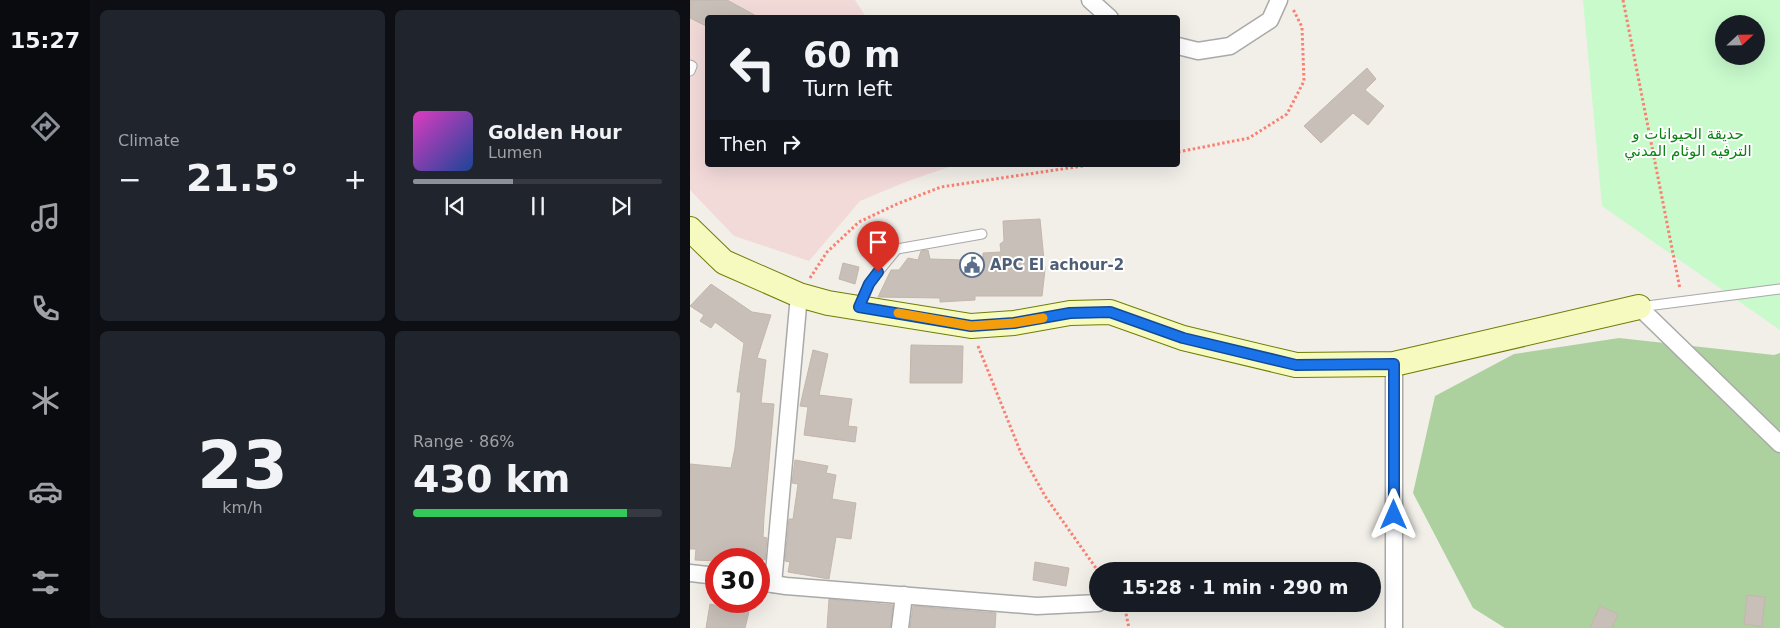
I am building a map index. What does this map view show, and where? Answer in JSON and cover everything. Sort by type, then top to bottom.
[{"type":"street","points":[[1090,0],[1107,15]]},
{"type":"street","points":[[1180,46],[1198,51],[1230,46],[1270,20],[1286,3]]},
{"type":"street","points":[[690,230],[724,262],[799,295],[828,303],[971,326],[1014,323],[1070,313],[1110,312],[1183,338],[1296,365],[1394,364],[1639,307],[1780,444]]},
{"type":"street","points":[[770,548],[799,295]]},
{"type":"street","points":[[1394,364],[1394,628]]},
{"type":"street","points":[[690,574],[705,575]]},
{"type":"street","points":[[770,583],[1038,606],[1089,603]]},
{"type":"street","points":[[900,628],[904,595]]},
{"type":"lane","points":[[690,65],[692,66],[690,71]]},
{"type":"lane","points":[[859,307],[869,284],[897,249],[982,234]]},
{"type":"lane","points":[[1639,307],[1780,288]]},
{"type":"path","points":[[1623,0],[1683,301]]},
{"type":"path","points":[[1180,152],[1249,138],[1287,114],[1304,81],[1302,27],[1286,3]]},
{"type":"path","points":[[799,295],[827,252],[859,222],[897,204],[941,186],[1075,167]]},
{"type":"path","points":[[971,326],[1021,453],[1045,496],[1092,562]]},
{"type":"path","points":[[1126,612],[1129,628]]},
{"type":"shaded area","points":[[690,0],[855,0],[865,15],[705,15],[705,167],[949,167],[908,181],[860,201],[809,261],[734,236],[690,190]]},
{"type":"green space","name":"حديقة الحيوانات و الترفيه الوئام المدني","points":[[1583,0],[1780,0],[1780,330],[1602,206]]},
{"type":"green space","points":[[1619,338],[1774,355],[1780,353],[1780,628],[1505,628],[1473,608],[1413,493],[1435,396],[1514,354]]},
{"type":"building","points":[[690,0],[727,0],[754,15],[705,15],[705,26],[690,18]]},
{"type":"building","points":[[1367,68],[1376,79],[1365,90],[1384,106],[1368,125],[1353,113],[1321,143],[1304,126]]},
{"type":"building","name":"APC El achour-2","points":[[1040,219],[1045,270],[1042,296],[975,296],[975,300],[940,302],[940,298],[878,297],[891,270],[899,270],[908,258],[918,260],[921,251],[928,250],[930,259],[964,260],[983,257],[983,253],[1001,252],[1000,244],[1004,241],[1003,221]]},
{"type":"building","points":[[843,263],[859,267],[855,284],[839,279]]},
{"type":"building","points":[[711,284],[752,312],[771,315],[757,358],[766,360],[761,403],[774,404],[764,517],[763,537],[767,538],[766,548],[705,548],[705,560],[695,560],[696,549],[690,549],[690,464],[731,468],[741,392],[737,392],[744,343],[715,322],[711,328],[700,321],[704,315],[690,306]]},
{"type":"building","points":[[911,345],[963,346],[962,383],[910,383]]},
{"type":"building","points":[[813,350],[828,354],[819,395],[852,399],[848,426],[857,427],[855,442],[804,435],[808,407],[800,406]]},
{"type":"building","points":[[795,460],[828,466],[826,473],[836,475],[832,499],[856,503],[851,539],[836,537],[829,579],[788,572],[790,562],[785,561],[789,519],[793,519],[798,484],[792,483]]},
{"type":"building","points":[[1035,562],[1069,568],[1066,586],[1033,580]]},
{"type":"building","points":[[1747,595],[1765,597],[1762,627],[1744,624]]},
{"type":"building","points":[[829,599],[893,605],[890,628],[827,628]]},
{"type":"building","points":[[913,606],[996,613],[995,628],[910,628]]},
{"type":"building","points":[[1600,606],[1618,614],[1612,628],[1590,628]]},
{"type":"building","points":[[708,613],[749,613],[745,628],[706,628]]},
{"type":"slow traffic","points":[[898,313],[971,326],[1014,323],[1043,318]]},
{"type":"place","name":"APC El achour-2","points":[[972,265]]},
{"type":"route","points":[[878,272],[869,284],[859,307],[971,326],[1014,323],[1070,313],[1110,312],[1183,338],[1296,365],[1394,364],[1394,515]]}]
